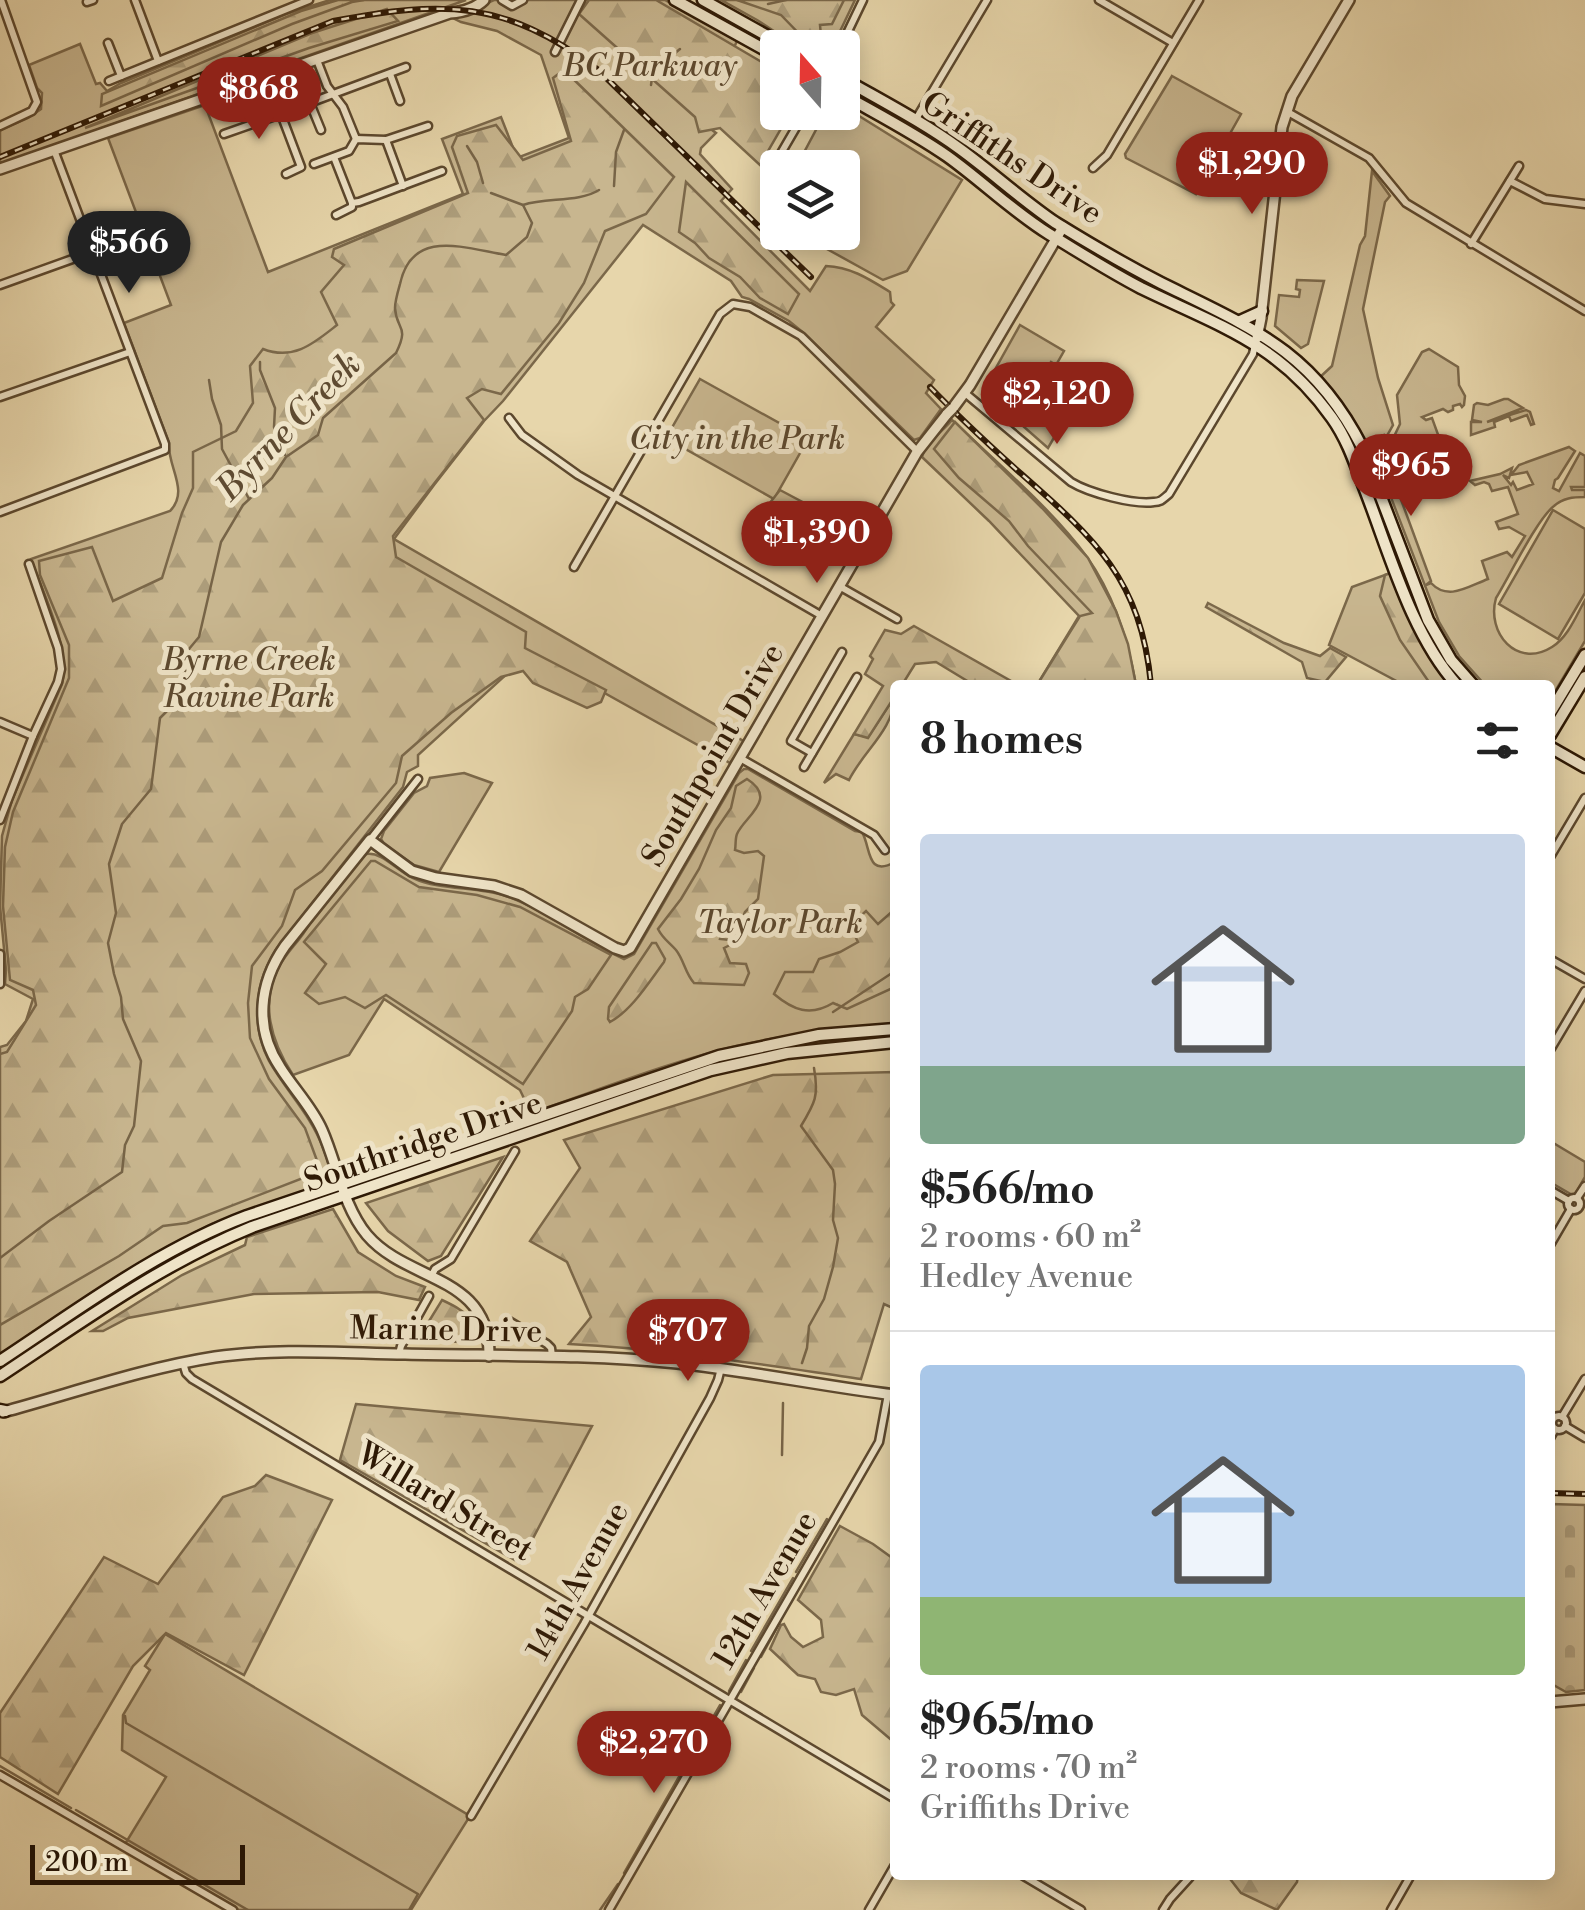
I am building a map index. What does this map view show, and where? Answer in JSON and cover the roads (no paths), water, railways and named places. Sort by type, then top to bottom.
[{"type":"main road","points":[[703,0],[760,32]]},
{"type":"main road","points":[[680,1],[760,47]]},
{"type":"main road","name":"Griffiths Drive","points":[[860,88],[963,151],[1008,189],[1064,227],[1146,275],[1240,321],[1310,390],[1350,450],[1414,619],[1453,680]]},
{"type":"main road","name":"Griffiths Drive","points":[[860,105],[946,156],[1014,211],[1139,287],[1257,338],[1301,364],[1351,426],[1428,620],[1451,660],[1469,680]]},
{"type":"main road","points":[[1240,321],[1262,311]]},
{"type":"main road","points":[[1555,706],[1585,655]]},
{"type":"main road","points":[[1555,727],[1585,677]]},
{"type":"main road","points":[[1555,749],[1585,767]]},
{"type":"main road","name":"Southridge Drive","points":[[0,1376],[172,1264],[344,1189],[719,1056],[819,1035],[890,1029]]},
{"type":"main road","name":"Southridge Drive","points":[[0,1361],[121,1281],[225,1224],[711,1070],[787,1053],[890,1043]]},
{"type":"street","points":[[0,126],[36,108],[37,99],[1,0]]},
{"type":"street","points":[[135,0],[158,61]]},
{"type":"street","points":[[109,81],[285,4],[309,0]]},
{"type":"street","points":[[450,13],[475,0]]},
{"type":"street","points":[[0,170],[469,9],[484,0]]},
{"type":"street","points":[[502,0],[512,6],[523,0]]},
{"type":"street","points":[[555,52],[581,0]]},
{"type":"street","points":[[849,30],[863,0]]},
{"type":"street","points":[[916,121],[987,0]]},
{"type":"street","points":[[1098,0],[1173,43]]},
{"type":"street","points":[[1092,168],[1107,155],[1199,0]]},
{"type":"street","points":[[965,393],[1084,490],[1150,502],[1160,501],[1168,494],[1253,354],[1262,311],[1285,111],[1348,0]]},
{"type":"street","points":[[108,43],[121,76]]},
{"type":"street","points":[[317,59],[356,139]]},
{"type":"street","points":[[293,109],[406,67]]},
{"type":"street","points":[[390,74],[400,101]]},
{"type":"street","points":[[267,77],[300,166],[286,174]]},
{"type":"street","points":[[310,103],[321,130]]},
{"type":"street","points":[[1285,111],[1370,158],[1402,200],[1585,311]]},
{"type":"street","points":[[224,134],[281,114]]},
{"type":"street","points":[[356,139],[386,140],[428,126]]},
{"type":"street","points":[[314,164],[349,151],[356,139]]},
{"type":"street","points":[[386,140],[403,186]]},
{"type":"street","points":[[0,512],[166,450],[54,150]]},
{"type":"street","points":[[334,157],[352,202],[348,211],[336,215]]},
{"type":"street","points":[[1472,244],[1519,166]]},
{"type":"street","points":[[352,202],[442,171]]},
{"type":"street","points":[[1510,181],[1544,199],[1585,204]]},
{"type":"street","name":"Southpoint Drive","points":[[370,840],[412,871],[494,886],[521,895],[615,948],[626,950],[634,944],[917,452],[965,393],[1064,227]]},
{"type":"street","points":[[0,285],[92,252]]},
{"type":"street","points":[[574,568],[720,314],[730,306],[750,307],[801,336],[917,452]]},
{"type":"street","points":[[0,397],[130,352]]},
{"type":"street","points":[[509,418],[522,435],[556,460],[822,616]]},
{"type":"street","points":[[0,816],[58,682],[61,662],[29,564]]},
{"type":"street","points":[[840,586],[897,620]]},
{"type":"street","points":[[812,754],[791,742],[842,652]]},
{"type":"street","points":[[804,767],[857,677]]},
{"type":"street","points":[[0,722],[33,736]]},
{"type":"street","points":[[740,758],[874,835],[885,850]]},
{"type":"street","points":[[418,779],[279,954],[269,973],[262,1019],[280,1067],[318,1122],[366,1234],[378,1246],[462,1295],[478,1311],[488,1333],[488,1356]]},
{"type":"street","points":[[1555,849],[1585,798]]},
{"type":"street","points":[[0,954],[0,984]]},
{"type":"street","points":[[1555,962],[1585,984],[1555,1041]]},
{"type":"street","points":[[431,1277],[451,1259],[515,1151]]},
{"type":"street","points":[[1555,1237],[1585,1186]]},
{"type":"street","points":[[399,1354],[430,1296]]},
{"type":"street","points":[[508,1321],[547,1344],[552,1357]]},
{"type":"street","name":"Marine Drive","points":[[2,1411],[183,1363],[257,1354],[633,1359],[890,1394]]},
{"type":"street","name":"Willard Street","points":[[183,1363],[192,1379],[890,1796]]},
{"type":"street","name":"14th Avenue","points":[[471,1816],[710,1398],[721,1368]]},
{"type":"street","points":[[1562,1417],[1585,1378]]},
{"type":"street","name":"12th Avenue","points":[[609,1910],[880,1442],[890,1402]]},
{"type":"street","points":[[1555,1416],[1566,1420],[1562,1430],[1555,1429]]},
{"type":"street","points":[[1565,1426],[1585,1438]]},
{"type":"street","points":[[1555,1702],[1585,1699]]},
{"type":"street","points":[[0,1774],[233,1910]]},
{"type":"street","points":[[869,1910],[890,1874]]},
{"type":"street","points":[[1030,1880],[1081,1910]]},
{"type":"street","points":[[1164,1910],[1187,1880]]},
{"type":"street","points":[[1391,1910],[1408,1880]]},
{"type":"waterway","name":"Byrne Creek","points":[[768,4],[786,0]]},
{"type":"waterway","name":"Byrne Creek","points":[[651,85],[653,71],[680,49]]},
{"type":"waterway","name":"Byrne Creek","points":[[614,186],[616,152],[624,130]]},
{"type":"waterway","points":[[467,146],[483,183]]},
{"type":"waterway","name":"Byrne Creek","points":[[0,1258],[122,1172],[125,1145],[134,1126],[141,1061],[123,1019],[108,943],[116,913],[109,864],[122,824],[151,789],[160,718],[181,697],[189,649],[199,637],[221,542],[243,505],[272,478],[286,457],[318,435],[323,418],[396,353],[402,332],[396,299],[406,266],[416,255],[442,246],[506,255],[527,237],[532,223],[523,205],[582,197],[599,190]]},
{"type":"waterway","points":[[491,193],[523,205]]},
{"type":"waterway","points":[[260,362],[275,408],[274,427],[285,455]]},
{"type":"waterway","points":[[209,380],[221,425],[222,449],[249,499]]},
{"type":"waterway","points":[[833,1012],[890,974]]},
{"type":"waterway","points":[[802,1363],[809,1326],[824,1299],[838,1238],[833,1220],[833,1170],[801,1126],[815,1099],[814,1068]]},
{"type":"waterway","points":[[782,1455],[783,1403]]},
{"type":"waterway","points":[[796,1572],[827,1519]]},
{"type":"waterway","points":[[751,1651],[793,1578]]},
{"type":"waterway","points":[[761,1657],[780,1622]]},
{"type":"waterway","points":[[729,1691],[746,1660]]},
{"type":"waterway","points":[[741,1692],[754,1668]]},
{"type":"waterway","points":[[624,1873],[720,1705]]},
{"type":"waterway","points":[[125,1716],[126,1723],[418,1894],[409,1910]]},
{"type":"waterway","points":[[0,1766],[71,1808]]},
{"type":"waterway","points":[[76,1810],[248,1910]]},
{"type":"waterway","points":[[600,1910],[618,1884]]},
{"type":"railway","points":[[0,157],[333,21],[408,10],[472,11],[533,29],[597,69],[811,277]]},
{"type":"railway","points":[[930,387],[1069,518],[1109,563],[1137,616],[1150,680]]},
{"type":"railway","points":[[1555,1493],[1585,1494]]},
{"type":"park label","name":"BC Parkway","points":[[650,66]]},
{"type":"park label","name":"City in the Park","points":[[737,439]]},
{"type":"park label","name":"Byrne Creek Ravine Park","points":[[249,678]]},
{"type":"park label","name":"Taylor Park","points":[[780,923]]}]
